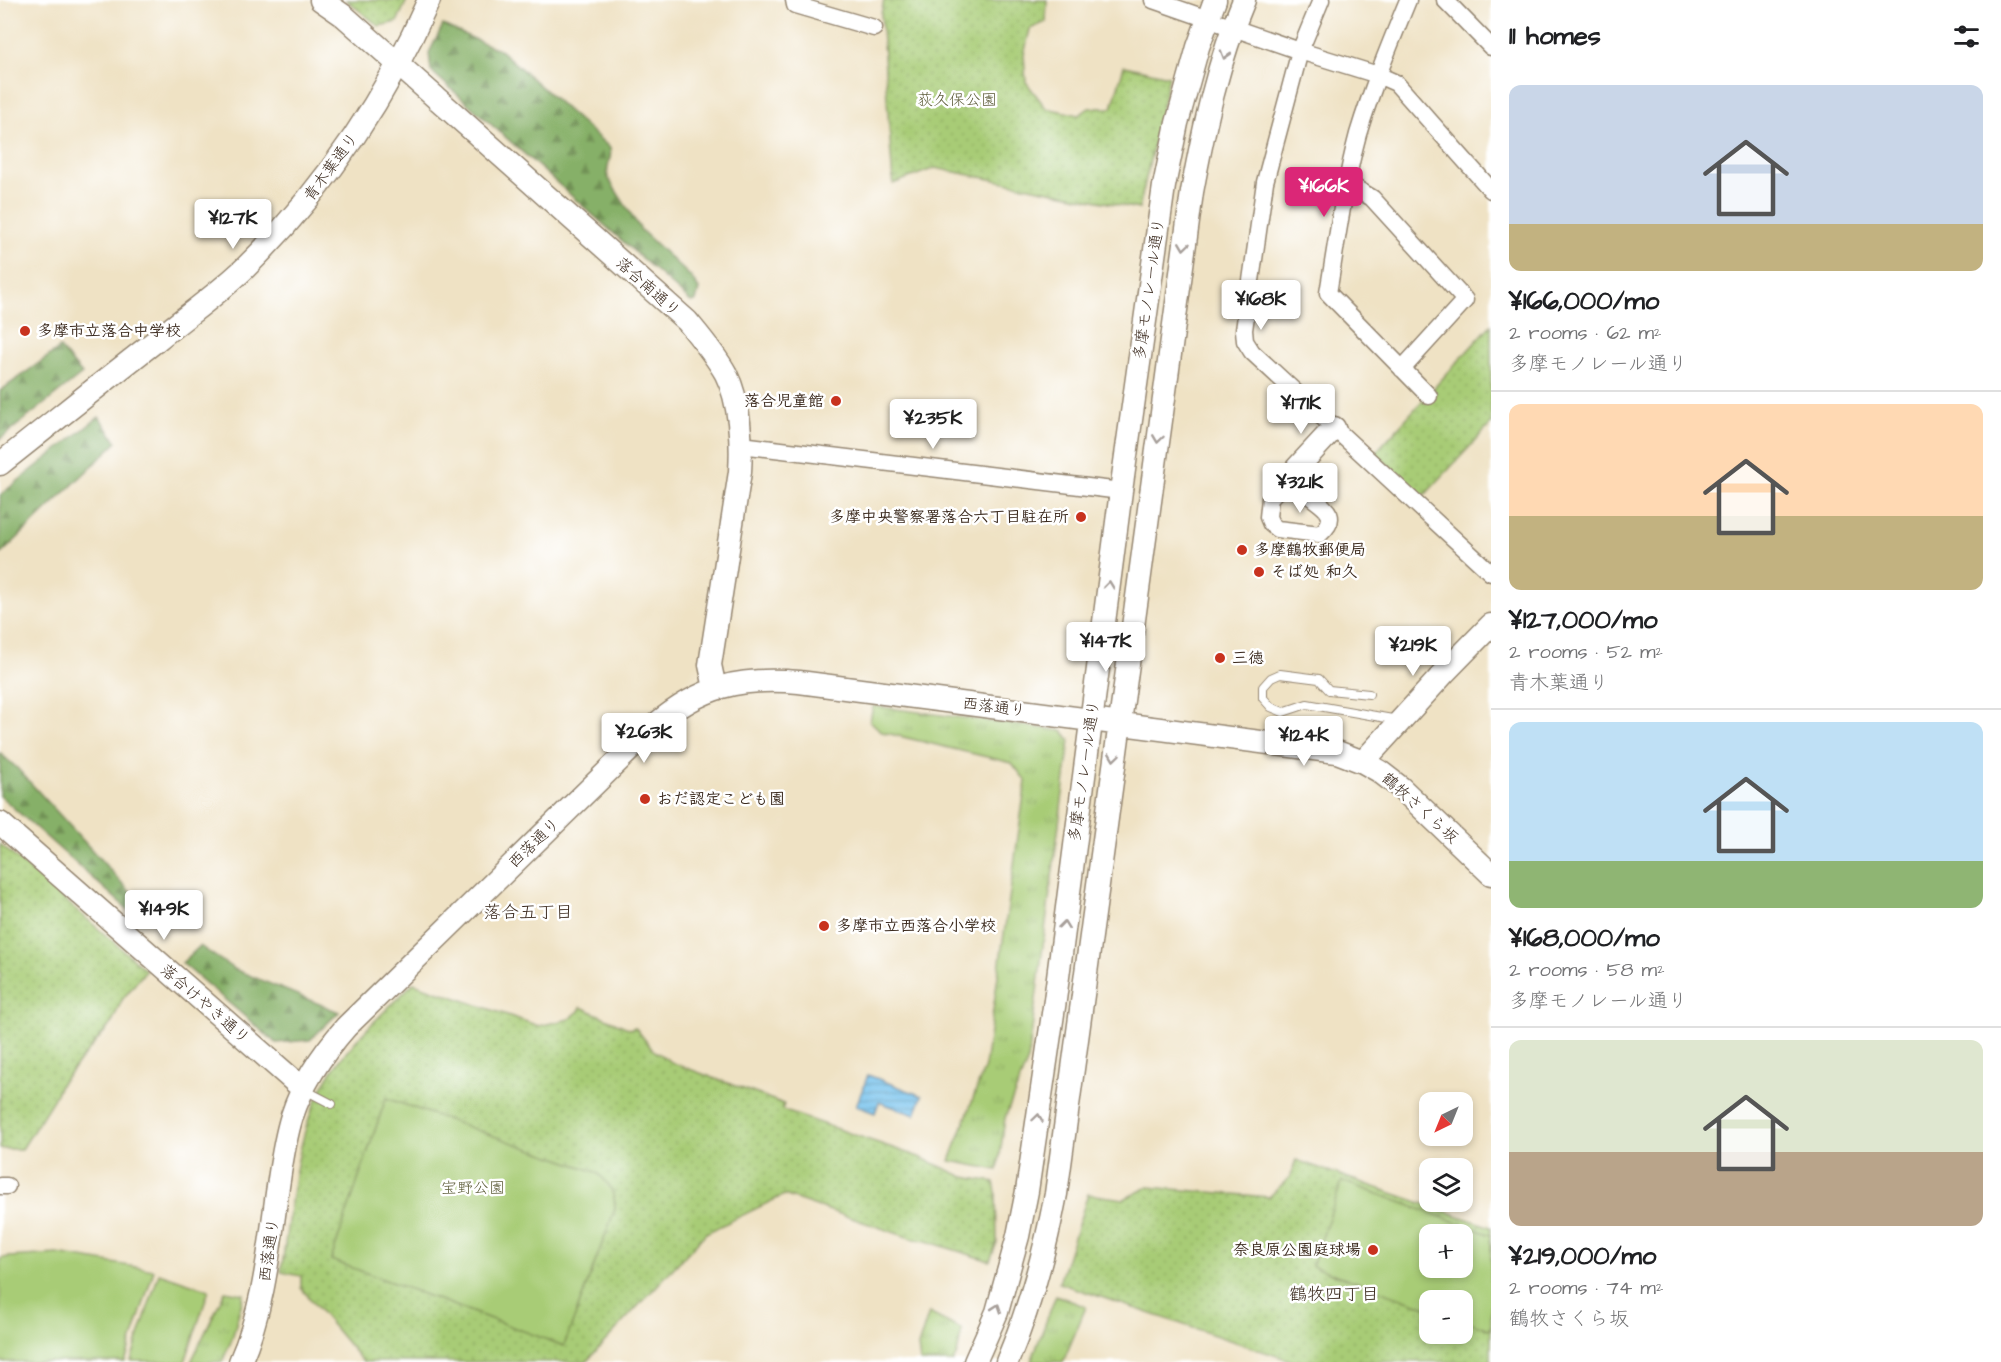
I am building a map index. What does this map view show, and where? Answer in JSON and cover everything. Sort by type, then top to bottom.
[{"type":"street","name":"落合南通り","points":[[321,0],[344,16],[687,321],[710,348],[727,376],[736,407],[741,445],[740,472],[710,665],[715,688]]},
{"type":"street","name":"青木葉通り","points":[[0,464],[243,270],[300,208],[352,140],[398,64],[429,0]]},
{"type":"street","points":[[794,0],[795,5],[874,28]]},
{"type":"street","points":[[1153,0],[1211,9],[1234,27],[1396,83],[1491,189]]},
{"type":"street","name":"多摩モノレール通り","points":[[1007,1362],[1024,1322],[1038,1278],[1056,1194],[1192,192],[1204,130],[1224,55],[1244,0]]},
{"type":"street","points":[[1321,0],[1300,51],[1265,182],[1244,330],[1245,341],[1252,352],[1491,573]]},
{"type":"street","points":[[1408,0],[1378,75],[1358,135],[1347,183],[1328,293],[1429,396]]},
{"type":"street","points":[[1445,0],[1491,47]]},
{"type":"street","name":"多摩モノレール通り","points":[[975,1362],[997,1312],[1028,1191],[1164,186],[1177,123],[1211,9]]},
{"type":"street","points":[[1347,183],[1372,198],[1465,300],[1402,369]]},
{"type":"street","points":[[1299,478],[1330,514],[1329,527],[1320,534],[1277,529],[1268,517],[1270,498],[1282,485],[1299,478],[1334,428]]},
{"type":"street","points":[[741,445],[1121,491]]},
{"type":"street","points":[[1363,762],[1491,625]]},
{"type":"street","name":"西落通り","points":[[240,1362],[249,1343],[264,1291],[284,1146],[292,1116],[315,1067],[346,1027],[674,709],[715,688],[759,680],[799,682],[1091,720]]},
{"type":"street","name":"鶴牧さくら坂","points":[[1091,720],[1328,751],[1363,762],[1401,788],[1491,874]]},
{"type":"street","name":"落合けやき通り","points":[[0,823],[303,1089]]},
{"type":"lane","points":[[1369,694],[1329,690],[1319,679],[1280,674],[1270,678],[1263,687],[1263,698],[1271,707],[1284,712],[1307,704],[1401,720]]},
{"type":"lane","points":[[303,1089],[332,1104]]},
{"type":"green space","points":[[346,0],[407,0],[397,22],[379,26]]},
{"type":"green space","name":"荻久保公園","points":[[884,0],[1047,0],[1046,22],[1030,29],[1024,55],[1026,82],[1046,108],[1079,115],[1089,108],[1112,108],[1124,66],[1169,76],[1139,209],[935,168],[893,184],[881,14]]},
{"type":"green space","points":[[443,25],[501,51],[610,148],[608,178],[641,230],[691,277],[699,289],[696,301],[691,302],[431,71],[429,53]]},
{"type":"green space","points":[[1491,325],[1491,424],[1423,497],[1375,453]]},
{"type":"green space","points":[[60,348],[82,374],[0,439],[0,391]]},
{"type":"green space","points":[[99,417],[117,442],[0,555],[0,495]]},
{"type":"green space","points":[[873,706],[1063,731],[1070,740],[1028,1060],[1005,1118],[998,1170],[950,1161],[985,1066],[1026,781],[1012,763],[882,732],[870,721]]},
{"type":"green space","points":[[0,753],[17,768],[142,905],[133,914],[0,796]]},
{"type":"green space","points":[[0,844],[146,970],[122,1000],[111,1024],[61,1083],[22,1149],[0,1149]]},
{"type":"green space","points":[[200,946],[234,969],[339,1012],[310,1040],[276,1043],[182,963]]},
{"type":"green space","name":"宝野公園","points":[[413,983],[539,1026],[569,1019],[581,1007],[630,1029],[635,1027],[652,1049],[673,1063],[784,1104],[782,1110],[919,1157],[964,1177],[994,1182],[997,1242],[990,1261],[913,1239],[784,1195],[706,1233],[586,1362],[363,1362],[301,1288],[301,1276],[281,1272],[300,1152],[306,1128],[323,1086],[342,1058]]},
{"type":"green space","points":[[386,1098],[596,1172],[608,1184],[614,1197],[615,1209],[564,1346],[331,1260]]},
{"type":"green space","points":[[1296,1160],[1419,1202],[1419,1212],[1447,1212],[1491,1227],[1491,1362],[1295,1362],[1059,1283],[1088,1194],[1124,1199],[1148,1187],[1269,1197],[1290,1177]]},
{"type":"green space","name":"奈良原公園庭球場","points":[[1342,1181],[1419,1209],[1419,1212],[1428,1212],[1461,1224],[1419,1224],[1419,1278],[1473,1278],[1473,1228],[1491,1235],[1491,1325],[1489,1329],[1473,1323],[1473,1290],[1419,1290],[1419,1304],[1312,1266]]},
{"type":"green space","points":[[58,1254],[154,1270],[125,1362],[0,1362],[0,1259]]},
{"type":"green space","points":[[159,1273],[209,1290],[185,1362],[131,1361]]},
{"type":"green space","points":[[225,1291],[244,1294],[232,1339],[222,1362],[191,1362]]},
{"type":"green space","points":[[1056,1295],[1086,1307],[1063,1362],[1031,1362]]},
{"type":"green space","points":[[929,1313],[962,1330],[953,1362],[920,1362],[918,1346]]},
{"type":"water","points":[[868,1075],[922,1096],[915,1115],[879,1102],[875,1113],[856,1106]]},
{"type":"place","name":"多摩市立落合中学校","points":[[25,331]]},
{"type":"place","name":"落合児童館","points":[[836,401]]},
{"type":"place","name":"多摩中央警察署落合六丁目駐在所","points":[[1081,517]]},
{"type":"place","name":"多摩鶴牧郵便局","points":[[1242,550]]},
{"type":"place","name":"そば処 和久","points":[[1259,572]]},
{"type":"place","name":"三徳","points":[[1220,658]]},
{"type":"place","name":"おだ認定こども園","points":[[645,799]]},
{"type":"place","name":"多摩市立西落合小学校","points":[[824,926]]},
{"type":"place","name":"奈良原公園庭球場","points":[[1373,1250]]},
{"type":"district","name":"落合五丁目","points":[[528,912]]},
{"type":"district","name":"鶴牧四丁目","points":[[1334,1294]]}]
